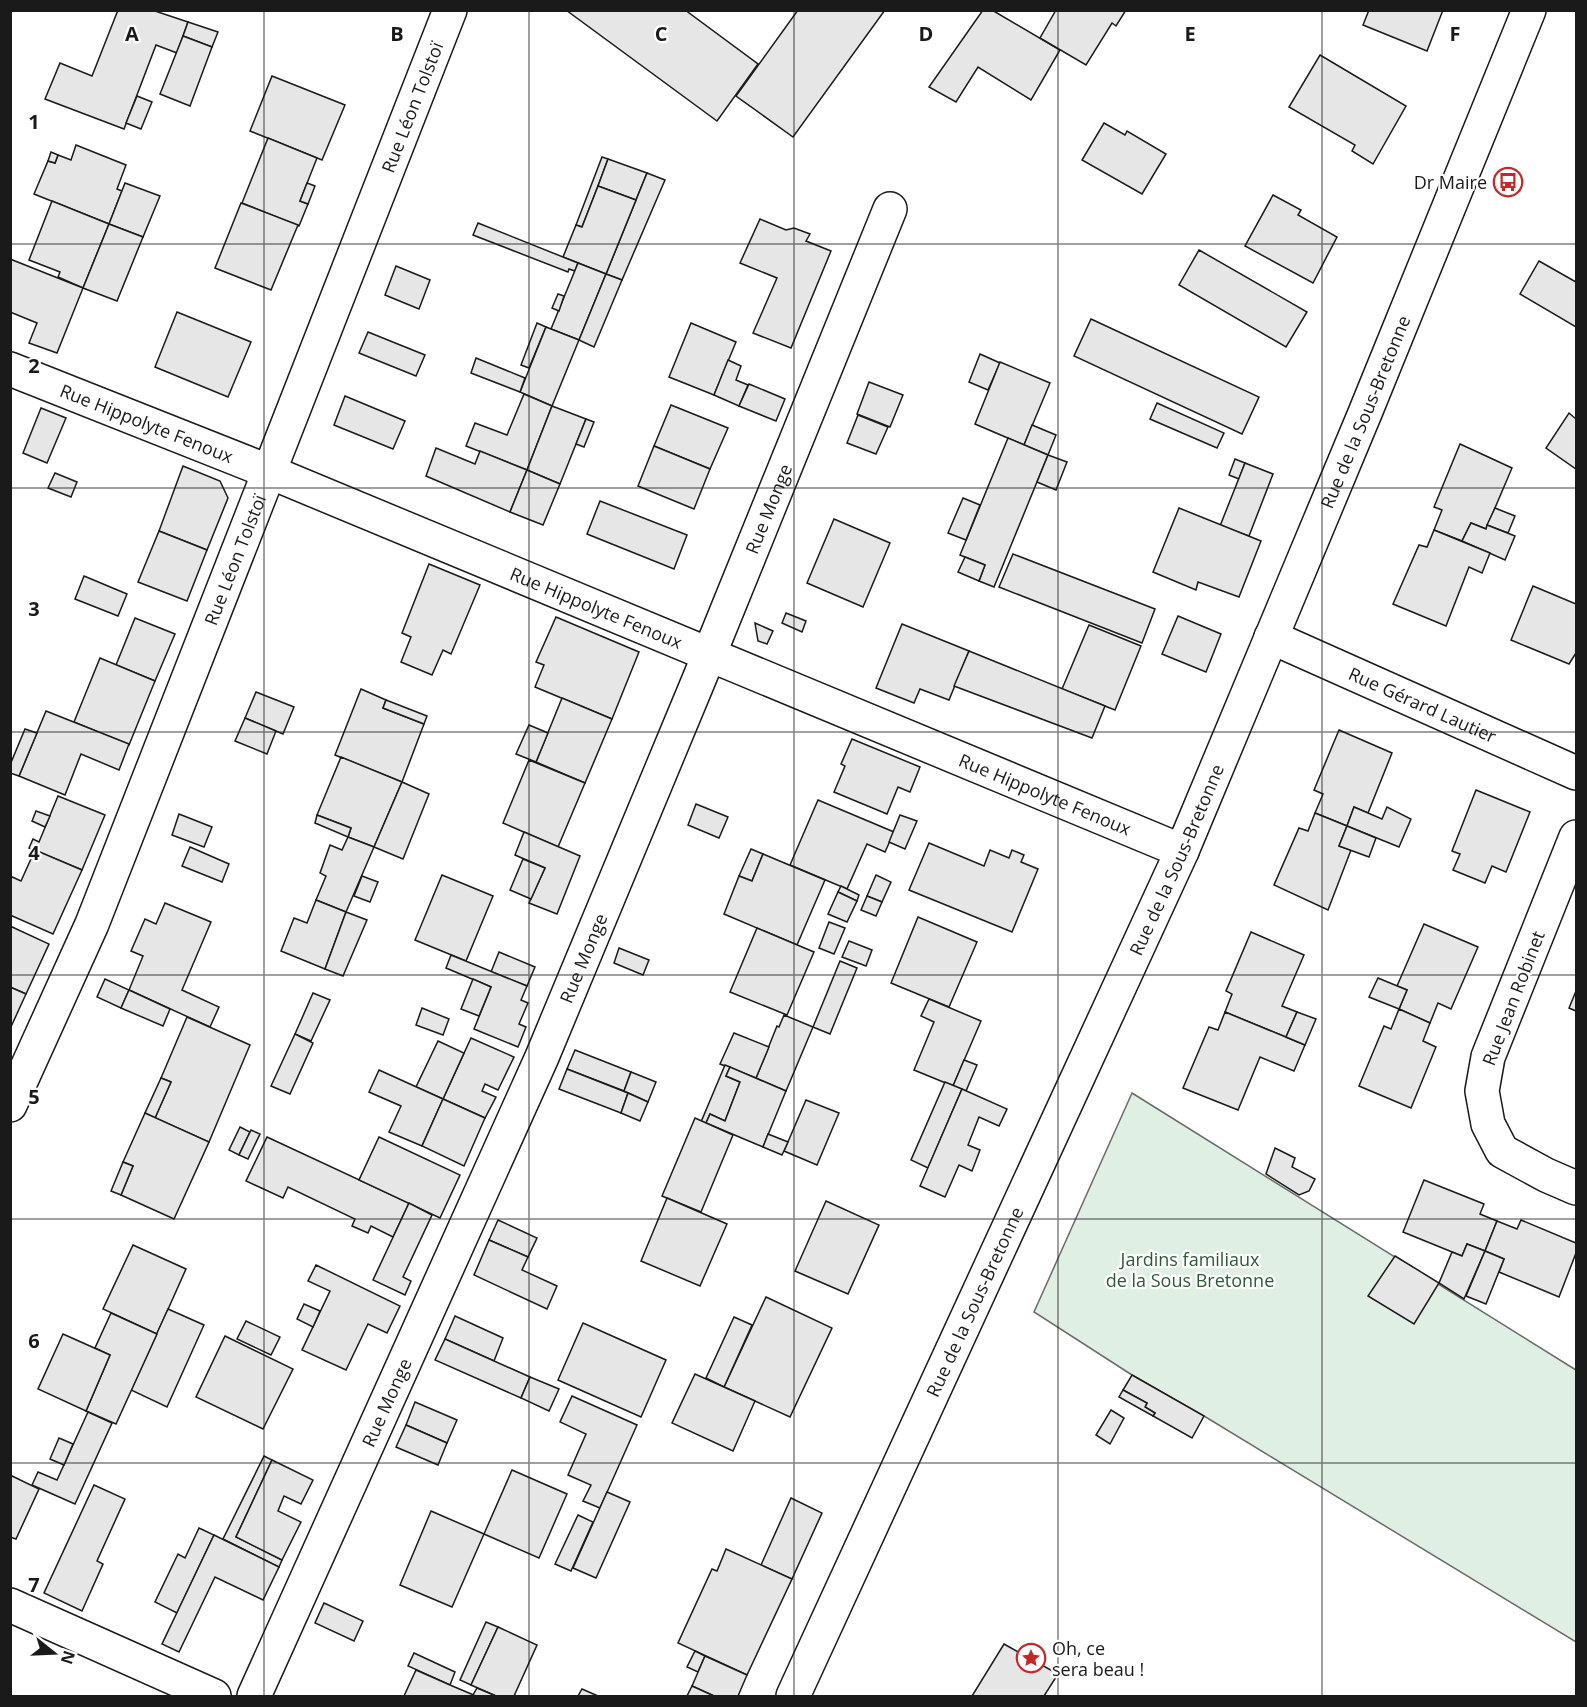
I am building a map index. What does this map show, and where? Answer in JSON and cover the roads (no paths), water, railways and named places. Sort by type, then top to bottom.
[{"type":"street","name":"Rue Léon Tolstoï","points":[[10,1105],[92,924],[450,10]]},
{"type":"street","name":"Rue de la Sous-Bretonne","points":[[794,1696],[1182,850],[1365,413],[1528,10]]},
{"type":"street","name":"Rue Monge","points":[[254,1696],[542,1058],[890,209]]},
{"type":"street","name":"Rue Hippolyte Fenoux","points":[[10,369],[270,472],[1182,850]]},
{"type":"street","name":"Rue Gérard Lautier","points":[[1270,637],[1576,773]]},
{"type":"street","name":"Rue Jean Robinet","points":[[1576,837],[1488,1057],[1482,1091],[1488,1124],[1502,1151],[1576,1188]]},
{"type":"street","points":[[10,1605],[214,1696]]},
{"type":"place","name":"Dr Maire","points":[[1508,182]]},
{"type":"place","name":"Oh, ce sera beau !","points":[[1031,1658]]},
{"type":"park label","name":"Jardins familiaux de la Sous Bretonne","points":[[1190,1269]]}]
